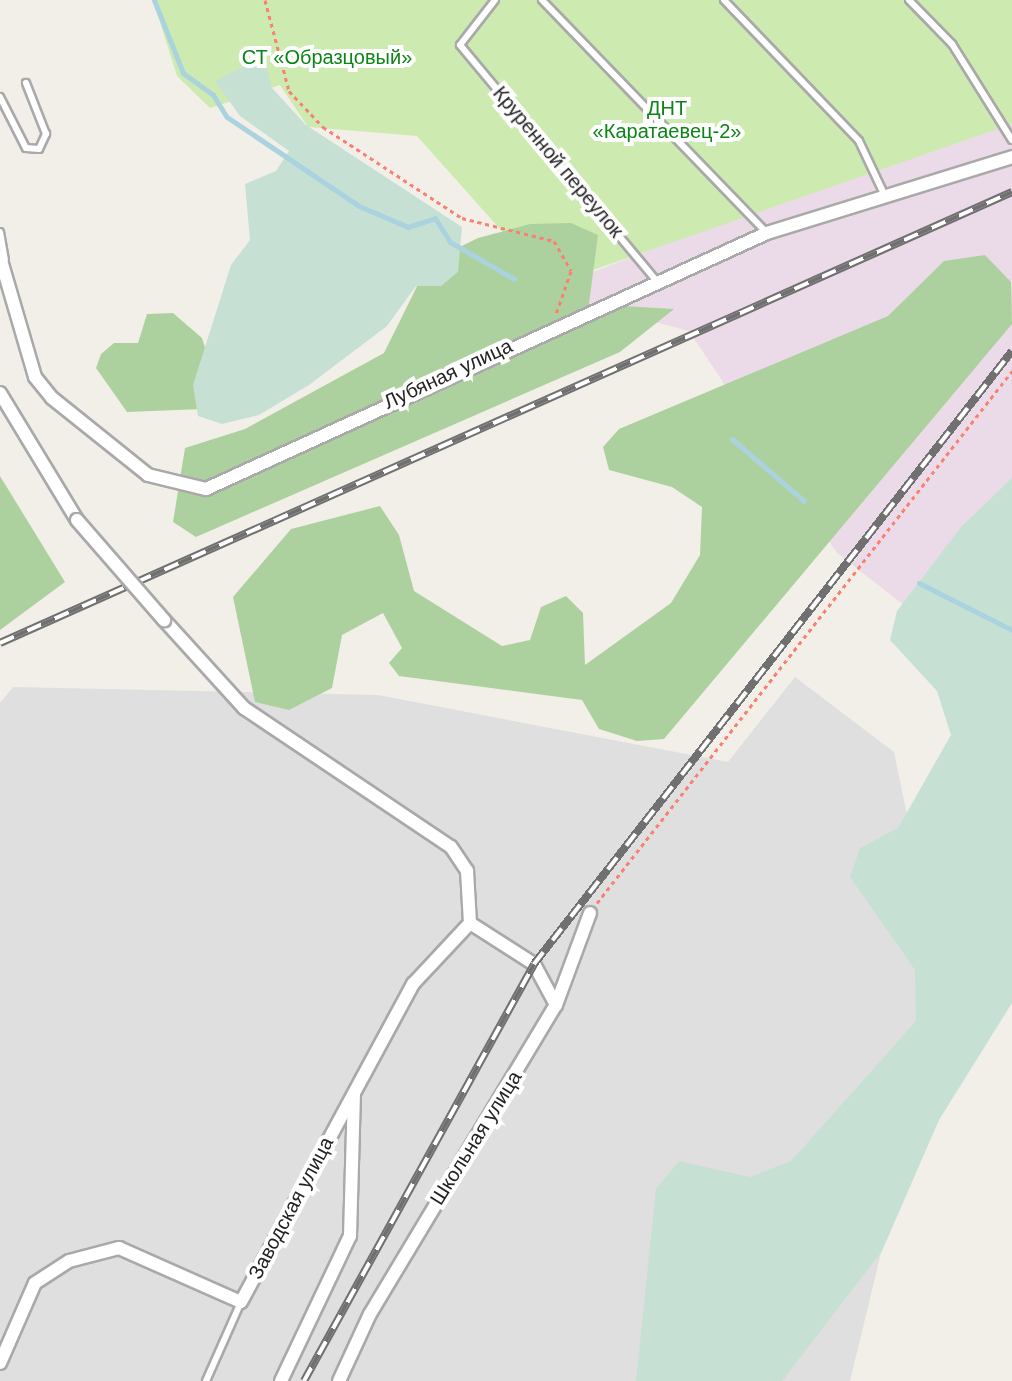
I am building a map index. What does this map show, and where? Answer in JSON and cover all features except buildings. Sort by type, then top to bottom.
[{"type":"street","name":"Лубяная улица","points":[[3,259],[25,349],[43,388],[111,449],[183,489],[206,489],[552,326],[767,233],[1012,157]]},
{"type":"street","points":[[0,393],[77,520],[164,620],[244,708],[451,847],[467,871],[470,923],[534,964],[556,1005]]},
{"type":"street","name":"Школьная улица","points":[[339,1381],[370,1314],[556,1005],[590,913]]},
{"type":"street","name":"Заводская улица","points":[[0,1363],[35,1283],[69,1261],[119,1248],[241,1302],[413,984],[470,923]]},
{"type":"street","name":"Заводская улица","points":[[281,1381],[350,1236],[354,1090]]},
{"type":"lane","name":"Круренной переулок","points":[[495,0],[460,45],[656,280]]},
{"type":"lane","points":[[542,0],[767,233]]},
{"type":"lane","points":[[724,0],[859,141],[886,198]]},
{"type":"lane","points":[[909,0],[952,44],[1012,140]]},
{"type":"lane","points":[[0,97],[26,148],[39,149],[46,134],[26,83]]},
{"type":"lane","points":[[0,232],[3,259]]},
{"type":"lane","points":[[206,1381],[241,1302]]},
{"type":"path","points":[[265,0],[289,91],[323,127],[462,218],[554,241],[571,271],[552,326]]},
{"type":"path","points":[[590,913],[1012,371]]},
{"type":"shaded area","points":[[1012,110],[1012,689],[837,553],[689,331],[541,292]]},
{"type":"shaded area","points":[[795,677],[894,752],[944,993],[850,1381],[0,1381],[0,703],[13,687],[378,695],[728,762]]},
{"type":"green space","name":"ДНТ «Каратаевец-2»","points":[[153,0],[1012,0],[1012,124],[550,285],[417,136],[308,127],[280,85],[210,108],[177,76]]},
{"type":"green space","points":[[264,56],[272,88],[306,125],[462,227],[458,272],[441,286],[416,286],[387,326],[309,385],[259,415],[222,424],[198,416],[193,385],[231,265],[250,240],[245,184],[276,171],[289,151],[240,116],[215,81]]},
{"type":"green space","points":[[571,223],[598,235],[589,304],[674,309],[620,352],[196,537],[173,522],[185,448],[245,429],[384,353],[429,262],[478,238],[530,224]]},
{"type":"green space","points":[[985,255],[1011,282],[1012,324],[664,739],[637,741],[599,729],[582,700],[399,676],[389,663],[402,648],[383,613],[342,635],[332,688],[289,710],[255,702],[233,597],[291,529],[380,506],[399,535],[414,591],[502,646],[530,640],[541,607],[566,596],[583,613],[585,665],[671,603],[700,555],[702,507],[672,487],[609,470],[603,447],[619,429],[888,316],[944,261]]},
{"type":"green space","points":[[173,313],[202,338],[219,392],[203,409],[127,412],[96,368],[101,354],[114,343],[138,343],[147,314]]},
{"type":"green space","points":[[0,476],[65,582],[0,630]]},
{"type":"green space","points":[[1012,478],[1012,1003],[939,1120],[882,1251],[782,1381],[636,1381],[656,1189],[679,1161],[750,1177],[791,1161],[916,1021],[915,970],[850,877],[860,848],[898,828],[951,735],[937,691],[890,640],[897,611],[961,527]]},
{"type":"waterway","points":[[154,0],[183,73],[213,95],[227,117],[359,206],[408,227],[435,218],[450,242],[514,279]]},
{"type":"waterway","points":[[732,439],[804,501]]},
{"type":"waterway","points":[[919,583],[1012,630]]},
{"type":"railway","points":[[0,643],[1012,192]]},
{"type":"railway","points":[[304,1381],[534,964],[1012,351]]},
{"type":"park label","name":"СТ «Образцовый»","points":[[327,57]]}]
